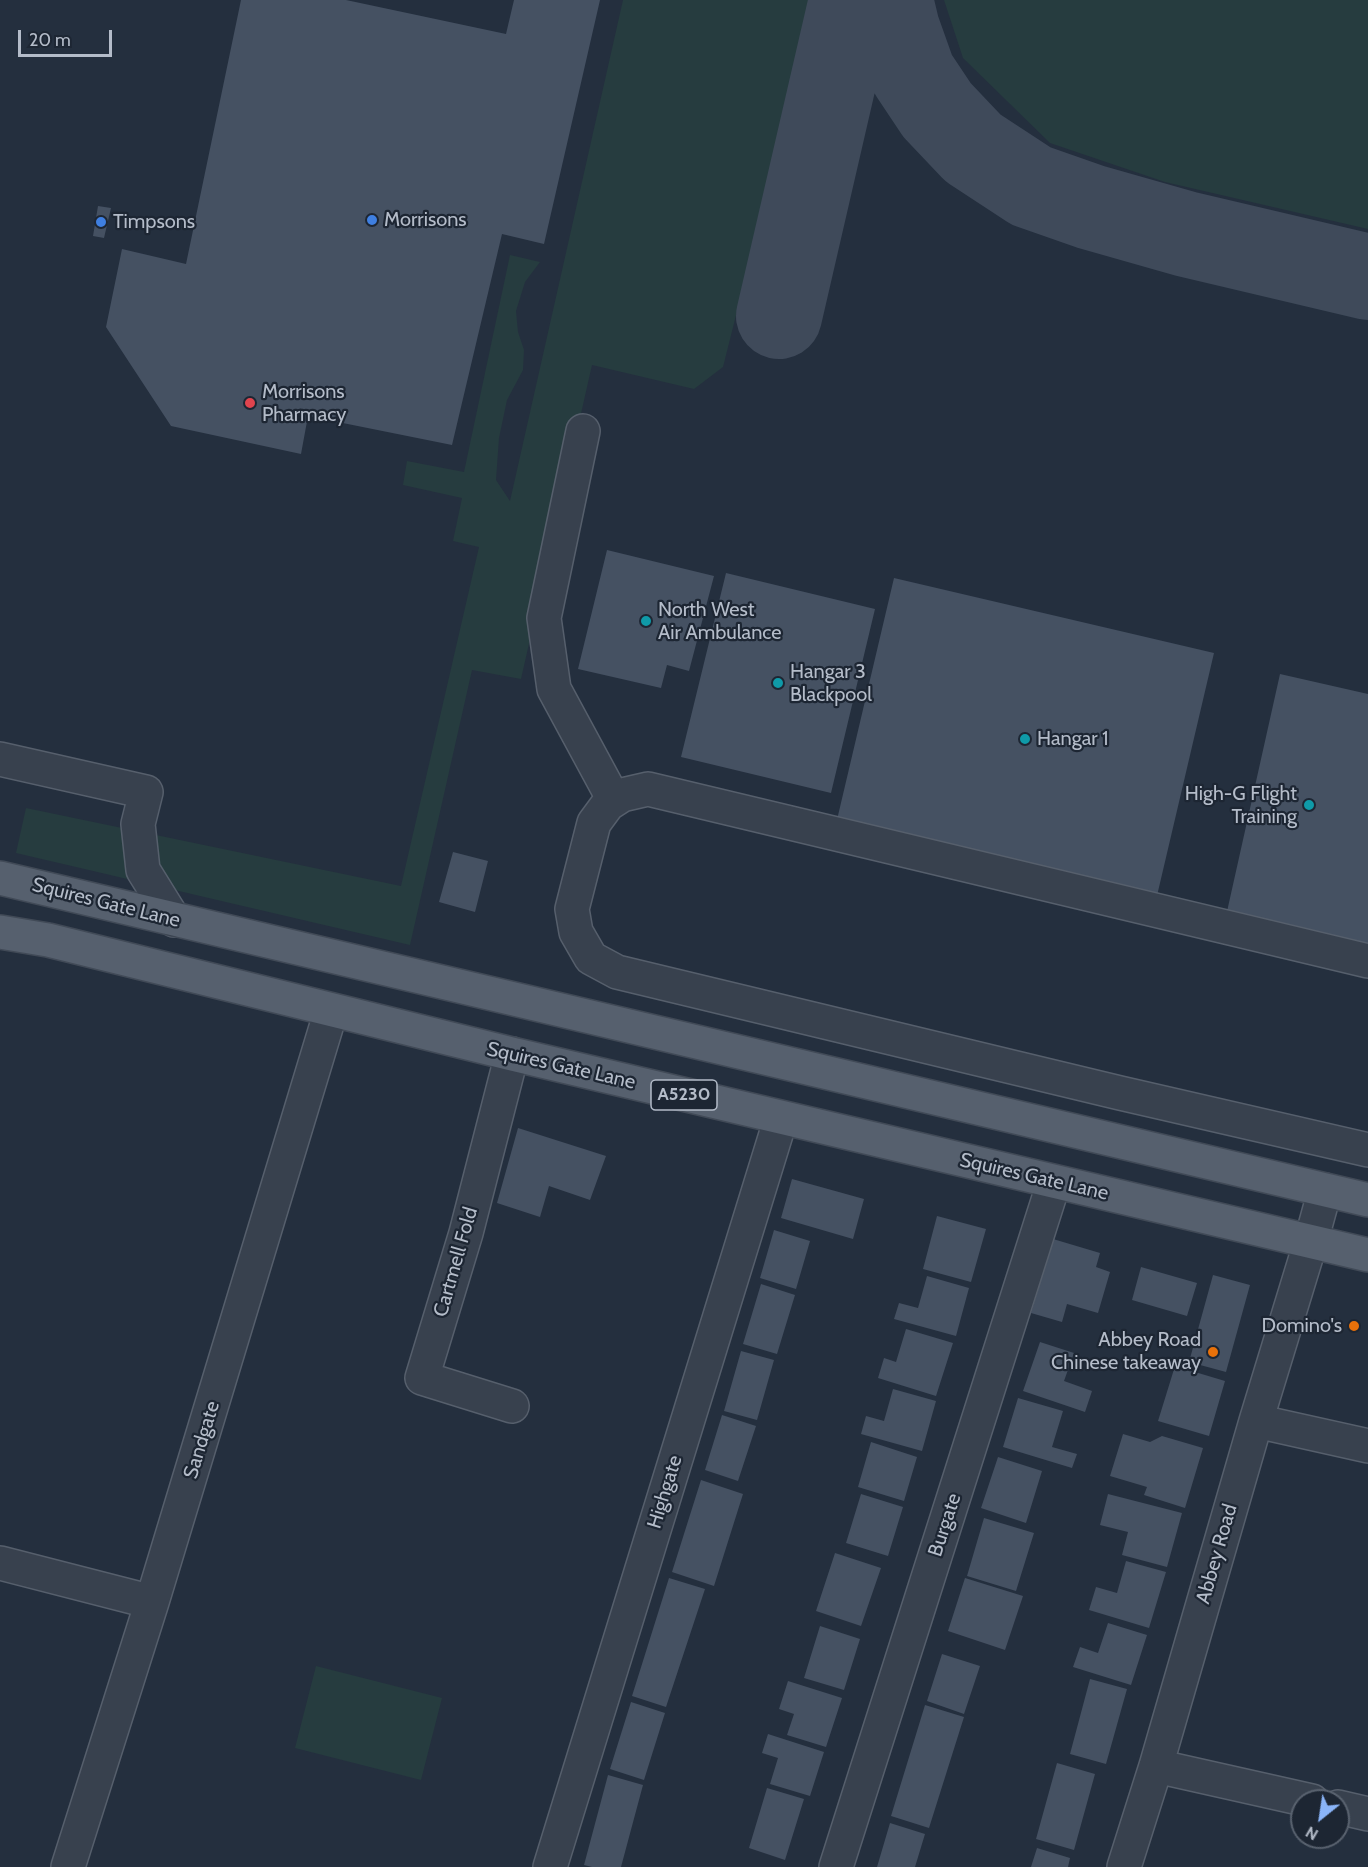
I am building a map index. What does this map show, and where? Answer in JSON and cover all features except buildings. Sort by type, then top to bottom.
[{"type":"main road","name":"Squires Gate Lane","points":[[0,878],[1368,1200]]},
{"type":"main road","points":[[0,924],[48,940]]},
{"type":"main road","name":"Squires Gate Lane","points":[[0,932],[48,940],[331,1011],[1368,1255]]},
{"type":"street","points":[[583,431],[544,618],[554,689],[614,800]]},
{"type":"street","points":[[0,759],[146,792],[138,824],[143,870],[174,920]]},
{"type":"street","points":[[1368,961],[648,789],[622,795],[614,800],[608,804],[594,823],[572,909],[576,932],[591,958],[617,972],[1368,1150]]},
{"type":"street","name":"Sandgate","points":[[68,1867],[152,1602],[331,1011]]},
{"type":"street","name":"Cartmell Fold","points":[[512,1054],[465,1233],[422,1378],[512,1406]]},
{"type":"street","name":"Highgate","points":[[550,1867],[781,1118]]},
{"type":"street","name":"Burgate","points":[[836,1867],[1054,1182]]},
{"type":"street","points":[[1311,1241],[1325,1190]]},
{"type":"street","name":"Abbey Road","points":[[1124,1867],[1311,1241]]},
{"type":"street","points":[[1256,1421],[1368,1446]]},
{"type":"street","points":[[0,1563],[152,1602]]},
{"type":"street","points":[[1156,1766],[1290,1796]]},
{"type":"street","points":[[1350,1810],[1368,1814]]},
{"type":"green space","points":[[623,0],[812,0],[723,367],[694,389],[592,365],[521,679],[472,670],[410,945],[16,853],[26,808],[401,886],[479,547],[453,541],[462,498],[403,485],[407,461],[464,472],[510,255],[540,262],[525,282],[516,311],[518,332],[524,350],[523,370],[507,400],[499,438],[496,480],[510,501]]},
{"type":"green space","points":[[944,0],[1368,0],[1368,229],[1165,182],[1050,143],[963,58]]},
{"type":"green space","points":[[316,1666],[442,1698],[421,1780],[295,1748]]},
{"type":"taxiway","points":[[779,316],[852,0]]},
{"type":"taxiway","points":[[890,0],[897,29],[913,74],[937,110],[973,148],[1031,186],[1091,207],[1186,234],[1368,277]]},
{"type":"place","name":"Morrisons","points":[[372,220]]},
{"type":"place","name":"Timpsons","points":[[101,222]]},
{"type":"place","name":"Morrisons Pharmacy","points":[[250,403]]},
{"type":"place","name":"North West Air Ambulance","points":[[646,621]]},
{"type":"place","name":"Hangar 3 Blackpool","points":[[778,683]]},
{"type":"place","name":"Hangar 1","points":[[1025,739]]},
{"type":"place","name":"High-G Flight Training","points":[[1309,805]]},
{"type":"place","name":"Domino's","points":[[1354,1326]]},
{"type":"place","name":"Abbey Road Chinese takeaway","points":[[1213,1352]]}]
